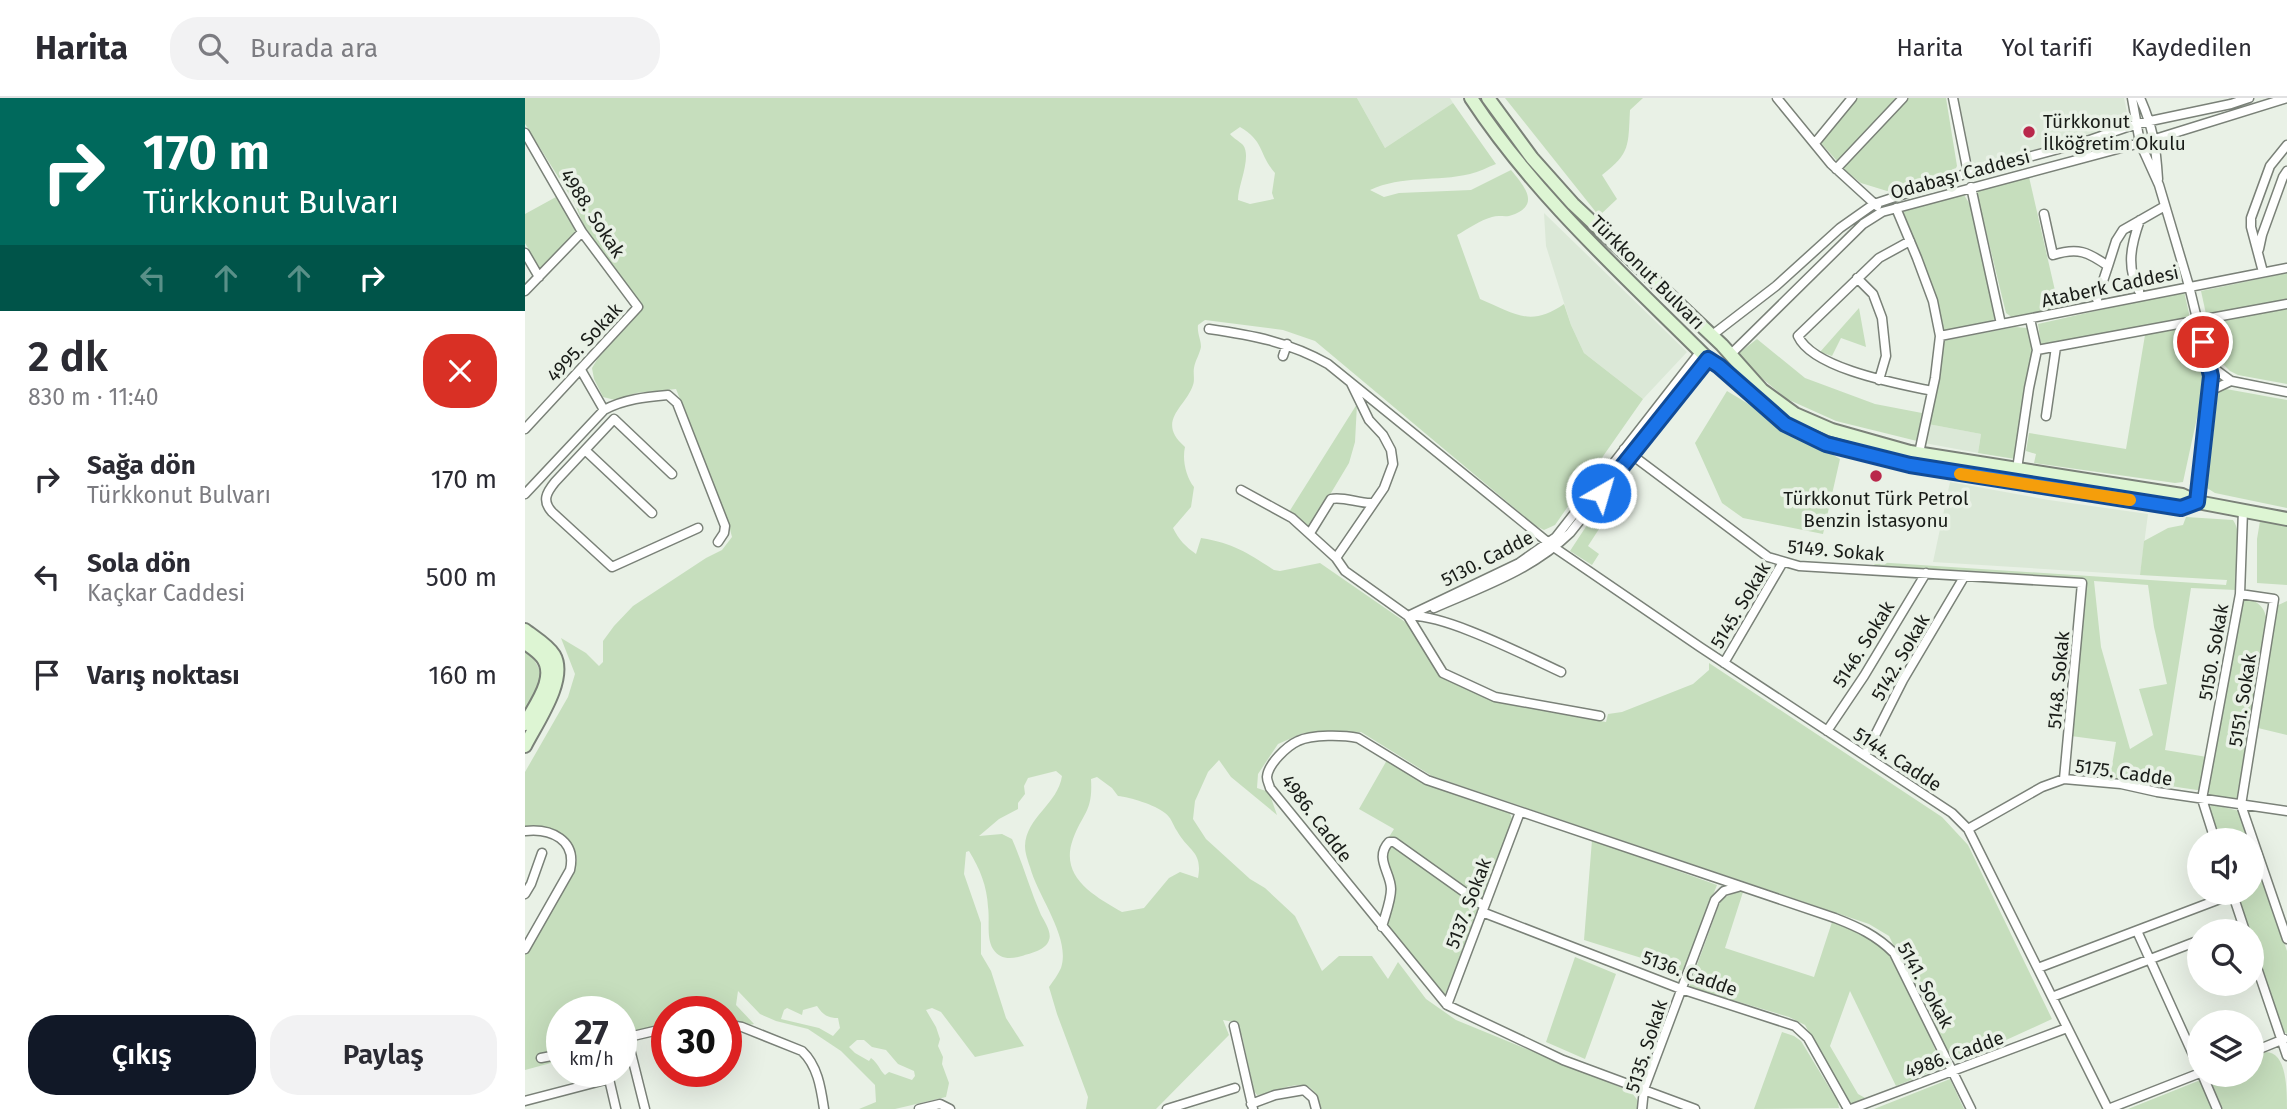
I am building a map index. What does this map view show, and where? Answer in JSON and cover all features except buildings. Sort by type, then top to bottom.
[{"type":"street","name":"Türkkonut Bulvarı","points":[[1471,98],[1513,156],[1563,215],[1709,359],[1785,424],[1826,444],[1910,465],[2181,508],[2197,502]]},
{"type":"street","name":"Türkkonut Bulvarı","points":[[1488,98],[1532,158],[1573,204],[1731,354],[1762,390],[1795,414],[1832,430],[1919,453],[2182,495],[2197,502],[2287,519]]},
{"type":"street","points":[[1778,98],[1836,169],[1882,212]]},
{"type":"street","points":[[1815,143],[1852,98]]},
{"type":"street","points":[[1836,169],[1903,98]]},
{"type":"street","points":[[1954,98],[1968,173]]},
{"type":"street","points":[[2131,98],[2140,143],[2165,206],[2189,286],[2211,376],[2197,502]]},
{"type":"street","points":[[2140,98],[2155,139],[2158,185]]},
{"type":"street","name":"Odabaşı Caddesi","points":[[1711,336],[1776,286],[1840,228],[1874,204],[1968,173],[2081,143],[2150,120],[2207,110],[2249,98]]},
{"type":"street","name":"Odabaşı Caddesi","points":[[1731,354],[1863,224],[1882,212],[2155,139],[2287,98]]},
{"type":"street","name":"4988. Sokak","points":[[525,133],[582,232],[638,307]]},
{"type":"street","points":[[2263,272],[2251,218],[2270,166],[2287,145]]},
{"type":"street","points":[[2259,252],[2262,234],[2287,171]]},
{"type":"street","points":[[1971,187],[2001,324]]},
{"type":"street","points":[[2097,299],[2116,241],[2123,230],[2165,206]]},
{"type":"street","points":[[1896,208],[1933,301],[1940,337],[1919,453]]},
{"type":"street","points":[[2044,214],[2053,255],[2069,250],[2087,253],[2108,266]]},
{"type":"street","points":[[2139,291],[2132,278],[2130,260],[2140,220]]},
{"type":"street","points":[[525,291],[582,232]]},
{"type":"street","points":[[1910,241],[1879,258],[1798,336],[1817,356],[1879,380],[1932,391]]},
{"type":"street","points":[[525,253],[539,277]]},
{"type":"street","name":"Ataberk Caddesi","points":[[1940,337],[2287,268]]},
{"type":"street","points":[[1857,278],[1873,294],[1882,318],[1886,356],[1879,380]]},
{"type":"street","points":[[2037,350],[2287,304]]},
{"type":"street","name":"4995. Sokak","points":[[525,429],[638,307]]},
{"type":"street","points":[[2017,469],[2037,350],[2030,319]]},
{"type":"street","name":"5144. Cadde","points":[[1209,329],[1257,336],[1314,355],[1348,378],[1552,545],[1724,663],[1952,813],[1968,830],[2108,1109]]},
{"type":"street","points":[[1711,336],[1709,359],[1731,354]]},
{"type":"street","points":[[1283,356],[1287,344]]},
{"type":"street","points":[[2046,416],[2056,347]]},
{"type":"street","name":"5130. Cadde","points":[[1418,615],[1525,568],[1552,545],[1627,452],[1709,359]]},
{"type":"street","points":[[2208,364],[2231,381],[2287,393]]},
{"type":"street","points":[[581,370],[604,410]]},
{"type":"street","points":[[1336,558],[1373,503],[1393,464],[1391,450],[1383,435],[1369,420],[1348,378]]},
{"type":"street","points":[[2210,391],[2231,381]]},
{"type":"street","points":[[525,494],[604,410],[615,404],[668,395],[677,403],[725,526],[718,542]]},
{"type":"street","points":[[672,474],[614,419],[563,473],[547,494],[546,503],[552,512],[612,567],[698,528]]},
{"type":"street","points":[[585,450],[652,513]]},
{"type":"street","name":"5149. Sokak","points":[[1627,452],[1768,557],[1783,562],[1799,566],[2082,583]]},
{"type":"street","points":[[554,463],[563,473]]},
{"type":"street","points":[[1241,490],[1292,518],[1336,558],[1345,571],[1408,616],[1443,673],[1495,697],[1600,716]]},
{"type":"street","points":[[1310,533],[1331,499],[1373,503]]},
{"type":"street","name":"5150. Sokak","points":[[2202,799],[2239,594],[2243,510]]},
{"type":"street","name":"5130. Cadde","points":[[1408,616],[1552,545]]},
{"type":"street","name":"5145. Sokak","points":[[1724,663],[1783,562]]},
{"type":"street","name":"5146. Sokak","points":[[1827,731],[1864,676],[1926,573]]},
{"type":"street","name":"5142. Sokak","points":[[1865,755],[1903,680],[1964,577]]},
{"type":"street","name":"5148. Sokak","points":[[2064,779],[2082,583]]},
{"type":"street","name":"5151. Sokak","points":[[2239,594],[2274,599],[2241,805]]},
{"type":"street","points":[[1408,616],[1418,615],[1454,626],[1562,672]]},
{"type":"street","points":[[525,630],[551,650],[555,686],[525,746]]},
{"type":"street","points":[[525,643],[552,666]]},
{"type":"street","points":[[525,724],[552,666]]},
{"type":"street","name":"4986. Cadde","points":[[1695,1109],[1563,1060],[1447,1005],[1270,788],[1267,775],[1274,762],[1296,741],[1306,738],[1358,738],[1427,780],[1738,887]]},
{"type":"street","name":"5175. Cadde","points":[[1968,830],[2042,787],[2064,779],[2121,784],[2287,811]]},
{"type":"street","points":[[2202,799],[2211,828]]},
{"type":"street","points":[[2241,805],[2287,939]]},
{"type":"street","name":"5137. Sokak","points":[[1447,1005],[1520,812]]},
{"type":"street","points":[[525,831],[551,832],[562,841],[572,859],[570,870],[525,949]]},
{"type":"street","name":"5136. Cadde","points":[[1382,927],[1391,889],[1384,861],[1386,845],[1394,842],[1483,909],[1681,989],[1795,1026],[1808,1038],[1849,1109]]},
{"type":"street","points":[[525,894],[542,853]]},
{"type":"street","name":"5135. Sokak","points":[[1642,1109],[1644,1089],[1715,900],[1724,891],[1738,887]]},
{"type":"street","name":"5141. Sokak","points":[[1738,887],[1835,918],[1881,939],[1894,953],[1907,975],[1971,1109]]},
{"type":"street","points":[[2038,968],[2203,905]]},
{"type":"street","points":[[2137,931],[2187,1045]]},
{"type":"street","points":[[2052,997],[2187,945]]},
{"type":"street","points":[[2264,985],[2284,1039],[2287,1056]]},
{"type":"street","points":[[1234,1027],[1252,1106],[1293,1090],[1304,1090],[1309,1092],[1317,1109]]},
{"type":"street","points":[[742,1028],[802,1051],[816,1071],[824,1109]]},
{"type":"street","name":"4986. Cadde","points":[[1849,1109],[2067,1028]]},
{"type":"street","points":[[2264,1047],[2284,1039]]},
{"type":"street","points":[[541,1058],[546,1057]]},
{"type":"street","points":[[2108,1109],[2187,1078]]},
{"type":"street","points":[[525,1101],[609,1079],[616,1109]]},
{"type":"street","points":[[637,1082],[645,1109]]},
{"type":"street","points":[[2207,1087],[2217,1109]]},
{"type":"street","points":[[1167,1109],[1235,1088]]},
{"type":"street","points":[[1265,1099],[1267,1109]]},
{"type":"street","points":[[919,1109],[940,1104],[950,1109]]},
{"type":"shaded area","points":[[1357,98],[1450,98],[1453,103],[1385,148]]},
{"type":"shaded area","name":"Türkkonut İlköğretim Okulu","points":[[1958,98],[2124,98],[2127,113],[2122,123],[2067,142],[1975,164],[1970,159]]},
{"type":"shaded area","points":[[1544,213],[1687,352],[1643,399],[1584,353],[1571,325],[1546,246]]},
{"type":"shaded area","points":[[1928,424],[1981,434],[1978,453],[1924,443]]},
{"type":"shaded area","points":[[1950,482],[2148,514],[2140,575],[1933,562]]},
{"type":"green space","points":[[525,98],[1357,98],[1385,148],[1453,103],[1496,164],[1470,174],[1394,182],[1370,190],[1384,197],[1399,193],[1471,190],[1511,170],[1528,196],[1525,207],[1509,216],[1488,218],[1457,235],[1480,299],[1513,313],[1531,317],[1552,311],[1564,304],[1584,353],[1643,399],[1555,525],[1544,530],[1315,341],[1283,330],[1205,320],[1198,325],[1201,347],[1195,365],[1193,385],[1173,422],[1176,438],[1185,447],[1185,468],[1194,487],[1191,507],[1173,528],[1178,536],[1196,554],[1201,538],[1213,540],[1240,550],[1274,570],[1320,563],[1411,626],[1443,677],[1494,700],[1606,722],[1608,714],[1622,712],[1693,684],[1709,670],[1709,663],[1942,817],[1968,845],[2052,1019],[1958,1062],[1950,1058],[1889,936],[1869,924],[1432,776],[1361,732],[1303,733],[1278,744],[1258,774],[1257,788],[1269,792],[1277,815],[1231,777],[1219,760],[1208,772],[1195,801],[1193,819],[1206,839],[1295,916],[1322,971],[1339,956],[1372,956],[1388,979],[1398,962],[1426,999],[1456,1020],[1632,1092],[1639,1103],[1639,1109],[1321,1109],[1315,1093],[1303,1085],[1257,1095],[1242,1036],[1234,1022],[1223,1020],[1229,1035],[1156,1109],[1086,1109],[1088,1097],[1049,987],[1061,968],[1063,956],[1058,931],[1034,879],[1025,849],[1031,827],[1059,786],[1062,776],[1056,771],[1028,778],[1018,809],[999,819],[979,836],[1002,834],[1012,839],[1049,931],[1049,940],[1042,949],[1014,958],[1002,957],[996,953],[990,940],[987,899],[980,871],[969,851],[966,852],[964,874],[981,923],[981,954],[991,971],[1006,1018],[1024,1046],[975,1057],[941,1012],[932,1008],[926,1010],[940,1039],[938,1046],[949,1083],[946,1097],[895,1109],[859,1109],[876,1102],[875,1085],[841,1051],[808,1029],[760,1014],[738,991],[737,996],[651,996],[651,1027],[637,1032],[637,996],[546,996],[546,1064],[525,1070],[525,955],[577,861],[576,853],[572,853],[558,834],[548,829],[525,828],[525,772],[568,697],[575,674],[561,638],[586,653],[599,666],[603,662],[603,641],[633,606],[722,550],[732,537],[676,389],[636,393],[615,400],[603,397],[594,379],[592,368],[598,358],[643,306],[586,231],[574,202],[525,124]],"holes":[[[1240,127],[1258,143],[1275,173],[1272,193],[1274,199],[1250,204],[1238,200],[1246,157],[1243,145],[1230,134]],[[1097,777],[1118,796],[1149,804],[1167,815],[1196,857],[1198,878],[1180,872],[1169,878],[1144,908],[1122,912],[1082,884],[1075,875],[1070,852],[1089,805],[1091,779]],[[817,1006],[826,1015],[838,1018],[840,1028],[833,1036],[819,1028],[781,1019],[787,1008],[802,1015],[803,1010]],[[857,1040],[864,1040],[872,1047],[886,1050],[898,1064],[914,1071],[915,1076],[912,1080],[889,1072],[885,1075],[871,1058],[869,1061],[849,1047]]]},
{"type":"green space","points":[[1505,98],[1643,98],[1630,110],[1628,140],[1623,154],[1602,175],[1617,199],[1599,216]]},
{"type":"green space","points":[[1857,98],[1898,98],[1837,161],[1821,143]]},
{"type":"green space","points":[[1906,98],[1946,98],[1957,166],[1954,172],[1887,191],[1861,183],[1842,168]]},
{"type":"green space","points":[[2029,177],[2059,308],[2013,318],[2006,313],[1976,190]]},
{"type":"green space","points":[[1964,195],[1974,211],[1997,316],[1991,322],[1942,332],[1933,287],[1903,216],[1904,210]]},
{"type":"green space","points":[[556,197],[576,232],[541,270],[525,243],[525,214]]},
{"type":"green space","points":[[2287,273],[2287,300],[2206,314],[2201,291]]},
{"type":"green space","points":[[2184,291],[2190,318],[2041,346],[2038,324]]},
{"type":"green space","points":[[1859,308],[1866,347],[1841,338],[1832,356],[1820,352]]},
{"type":"green space","points":[[2287,308],[2287,384],[2238,375],[2216,357],[2207,322]]},
{"type":"green space","points":[[2192,325],[2201,364],[2203,390],[2183,482],[2034,463],[2036,454],[2026,451],[2029,433],[2126,449],[2145,335]]},
{"type":"green space","points":[[2015,327],[2031,331],[2034,352],[2015,459],[1978,453],[1981,434],[1928,424],[1942,341]]},
{"type":"green space","points":[[1757,339],[1805,378],[1875,404],[1922,413],[1917,441],[1836,421],[1787,399],[1735,356]]},
{"type":"green space","points":[[2226,389],[2287,400],[2287,508],[2215,493],[2207,488],[2218,391]]},
{"type":"green space","points":[[1727,391],[1840,459],[1823,534],[1743,518],[1722,503],[1695,443]]},
{"type":"green space","points":[[1357,404],[1355,442],[1349,463],[1310,528],[1289,512]]},
{"type":"green space","points":[[2186,517],[2233,520],[2239,544],[2236,590],[2191,588],[2165,750],[2207,757],[2201,790],[2110,777],[2116,742],[2071,736],[2082,580],[1874,566],[1875,562],[2226,585],[2227,580],[2140,575],[2144,541],[2168,528],[2183,525]],"holes":[[[2094,581],[2148,585],[2167,684],[2139,689],[2153,735],[2130,749],[2101,647]]]},
{"type":"green space","points":[[2260,521],[2287,525],[2287,585],[2257,583],[2257,539]]},
{"type":"green space","points":[[1589,522],[1599,529],[1588,546],[1599,554],[1592,565],[1570,551]]},
{"type":"green space","points":[[2244,598],[2260,605],[2267,620],[2238,800],[2211,796],[2207,790]]},
{"type":"green space","points":[[2287,601],[2287,735],[2258,728],[2274,607]]},
{"type":"green space","points":[[525,650],[538,667],[540,681],[525,713]]},
{"type":"green space","points":[[1387,760],[1432,786],[1509,811],[1512,819],[1483,899],[1389,837],[1394,829],[1359,809]]},
{"type":"green space","points":[[2212,804],[2239,811],[2245,828],[2213,828],[2208,810]]},
{"type":"green space","points":[[1592,840],[1717,885],[1683,971],[1584,940]]},
{"type":"green space","points":[[1393,846],[1480,907],[1444,997],[1385,927],[1388,848]]},
{"type":"green space","points":[[2264,883],[2287,951],[2287,1034],[2282,1030],[2264,978],[2264,919],[2244,919],[2239,905],[2264,905]]},
{"type":"green space","points":[[1743,892],[1725,948],[1814,977],[1832,922],[1881,947],[1898,969],[1914,1001],[1941,1063],[1939,1069],[1896,1086],[1850,991],[1830,1046],[1858,1094],[1867,1099],[1852,1105],[1805,1025],[1789,1017],[1689,987],[1721,899]]},
{"type":"green space","points":[[1575,957],[1616,974],[1585,1059],[1546,1042]]},
{"type":"green space","points":[[742,1011],[754,1024],[742,1024]]},
{"type":"green space","points":[[1782,1032],[1801,1041],[1839,1108],[1754,1109]]},
{"type":"green space","points":[[2264,1053],[2273,1054],[2282,1065],[2287,1109],[2128,1109],[2187,1085],[2264,1087]]},
{"type":"green space","points":[[1950,1079],[1964,1109],[1874,1109]]},
{"type":"slow traffic","points":[[1960,474],[2130,500]]},
{"type":"place","name":"Türkkonut İlköğretim Okulu","points":[[2029,132]]},
{"type":"place","name":"Türkkonut Türk Petrol Benzin İstasyonu","points":[[1876,476]]},
{"type":"route","points":[[1601,493],[1708,359],[1785,424],[1826,444],[1910,465],[2181,508],[2197,502],[2211,376],[2203,342]]}]
